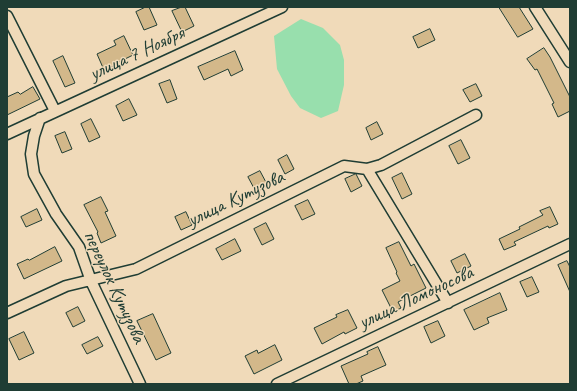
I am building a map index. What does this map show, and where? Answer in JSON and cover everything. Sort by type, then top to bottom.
[{"type":"street","name":"улица 7 Ноября","points":[[7,134],[282,7]]},
{"type":"street","points":[[535,7],[570,62]]},
{"type":"street","points":[[7,16],[55,111]]},
{"type":"street","name":"улица Кутузова","points":[[7,313],[66,286],[136,269],[344,166],[367,169],[381,165],[476,115]]},
{"type":"street","name":"переулок Кутузова","points":[[40,118],[34,136],[31,154],[34,174],[56,214],[79,247],[91,281],[140,384]]},
{"type":"street","points":[[367,169],[448,303]]},
{"type":"street","name":"улица Ломоносова","points":[[277,384],[570,244]]},
{"type":"green space","points":[[301,19],[323,28],[340,45],[344,60],[344,85],[338,111],[321,118],[300,108],[291,96],[277,69],[274,36]]},
{"type":"building","points":[[149,7],[157,25],[144,30],[136,12]]},
{"type":"building","points":[[185,7],[194,26],[182,32],[172,11]]},
{"type":"building","points":[[499,7],[519,7],[533,29],[518,37]]},
{"type":"building","points":[[430,29],[435,40],[418,48],[413,37]]},
{"type":"building","points":[[124,36],[133,55],[104,70],[97,54],[116,45],[114,41]]},
{"type":"building","points":[[544,48],[570,97],[570,111],[558,117],[552,104],[554,103],[537,69],[535,70],[527,59]]},
{"type":"building","points":[[235,51],[243,70],[231,76],[228,69],[204,80],[198,67]]},
{"type":"building","points":[[63,56],[75,83],[65,87],[53,61]]},
{"type":"building","points":[[170,80],[177,99],[167,103],[159,84]]},
{"type":"building","points":[[476,84],[482,96],[470,102],[463,90]]},
{"type":"building","points":[[33,87],[40,99],[7,115],[7,97],[18,92],[20,94]]},
{"type":"building","points":[[129,99],[137,115],[123,121],[116,106]]},
{"type":"building","points":[[91,119],[100,137],[89,142],[81,124]]},
{"type":"building","points":[[377,122],[383,134],[371,140],[366,128]]},
{"type":"building","points":[[65,132],[72,149],[62,153],[55,136]]},
{"type":"building","points":[[461,140],[470,158],[458,164],[449,146]]},
{"type":"building","points":[[287,155],[294,169],[285,174],[278,160]]},
{"type":"building","points":[[260,171],[268,186],[256,192],[248,177]]},
{"type":"building","points":[[402,173],[412,194],[402,199],[392,178]]},
{"type":"building","points":[[356,174],[362,186],[351,192],[345,179]]},
{"type":"building","points":[[101,197],[108,211],[105,212],[116,236],[101,243],[97,233],[98,232],[84,205]]},
{"type":"building","points":[[308,200],[315,214],[302,220],[295,206]]},
{"type":"building","points":[[550,207],[558,224],[549,228],[548,226],[514,242],[516,245],[504,250],[499,239],[520,229],[519,227],[543,215],[540,211]]},
{"type":"building","points":[[37,209],[42,220],[26,227],[21,217]]},
{"type":"building","points":[[186,212],[192,225],[181,230],[175,217]]},
{"type":"building","points":[[266,223],[274,239],[262,245],[254,229]]},
{"type":"building","points":[[235,239],[241,251],[222,260],[216,249]]},
{"type":"building","points":[[399,242],[411,266],[414,264],[426,288],[398,302],[401,308],[393,312],[382,290],[400,281],[386,248]]},
{"type":"building","points":[[55,247],[62,261],[24,279],[17,264],[28,259],[29,260]]},
{"type":"building","points":[[465,254],[471,266],[457,273],[451,261]]},
{"type":"building","points":[[567,261],[570,267],[570,292],[558,265]]},
{"type":"building","points":[[532,277],[539,292],[527,297],[520,282]]},
{"type":"building","points":[[500,293],[507,310],[487,318],[489,323],[474,330],[464,310]]},
{"type":"building","points":[[78,307],[85,321],[73,327],[66,313]]},
{"type":"building","points":[[348,310],[357,328],[345,334],[344,332],[322,344],[314,328]]},
{"type":"building","points":[[153,314],[171,353],[156,360],[137,321]]},
{"type":"building","points":[[438,321],[445,336],[431,343],[424,327]]},
{"type":"building","points":[[24,332],[34,353],[19,360],[9,339]]},
{"type":"building","points":[[98,337],[103,346],[87,354],[82,345]]},
{"type":"building","points":[[275,345],[282,360],[254,374],[245,356],[257,350],[258,353]]},
{"type":"building","points":[[378,347],[386,365],[361,376],[363,381],[356,384],[349,384],[341,366],[368,354],[367,352]]}]
